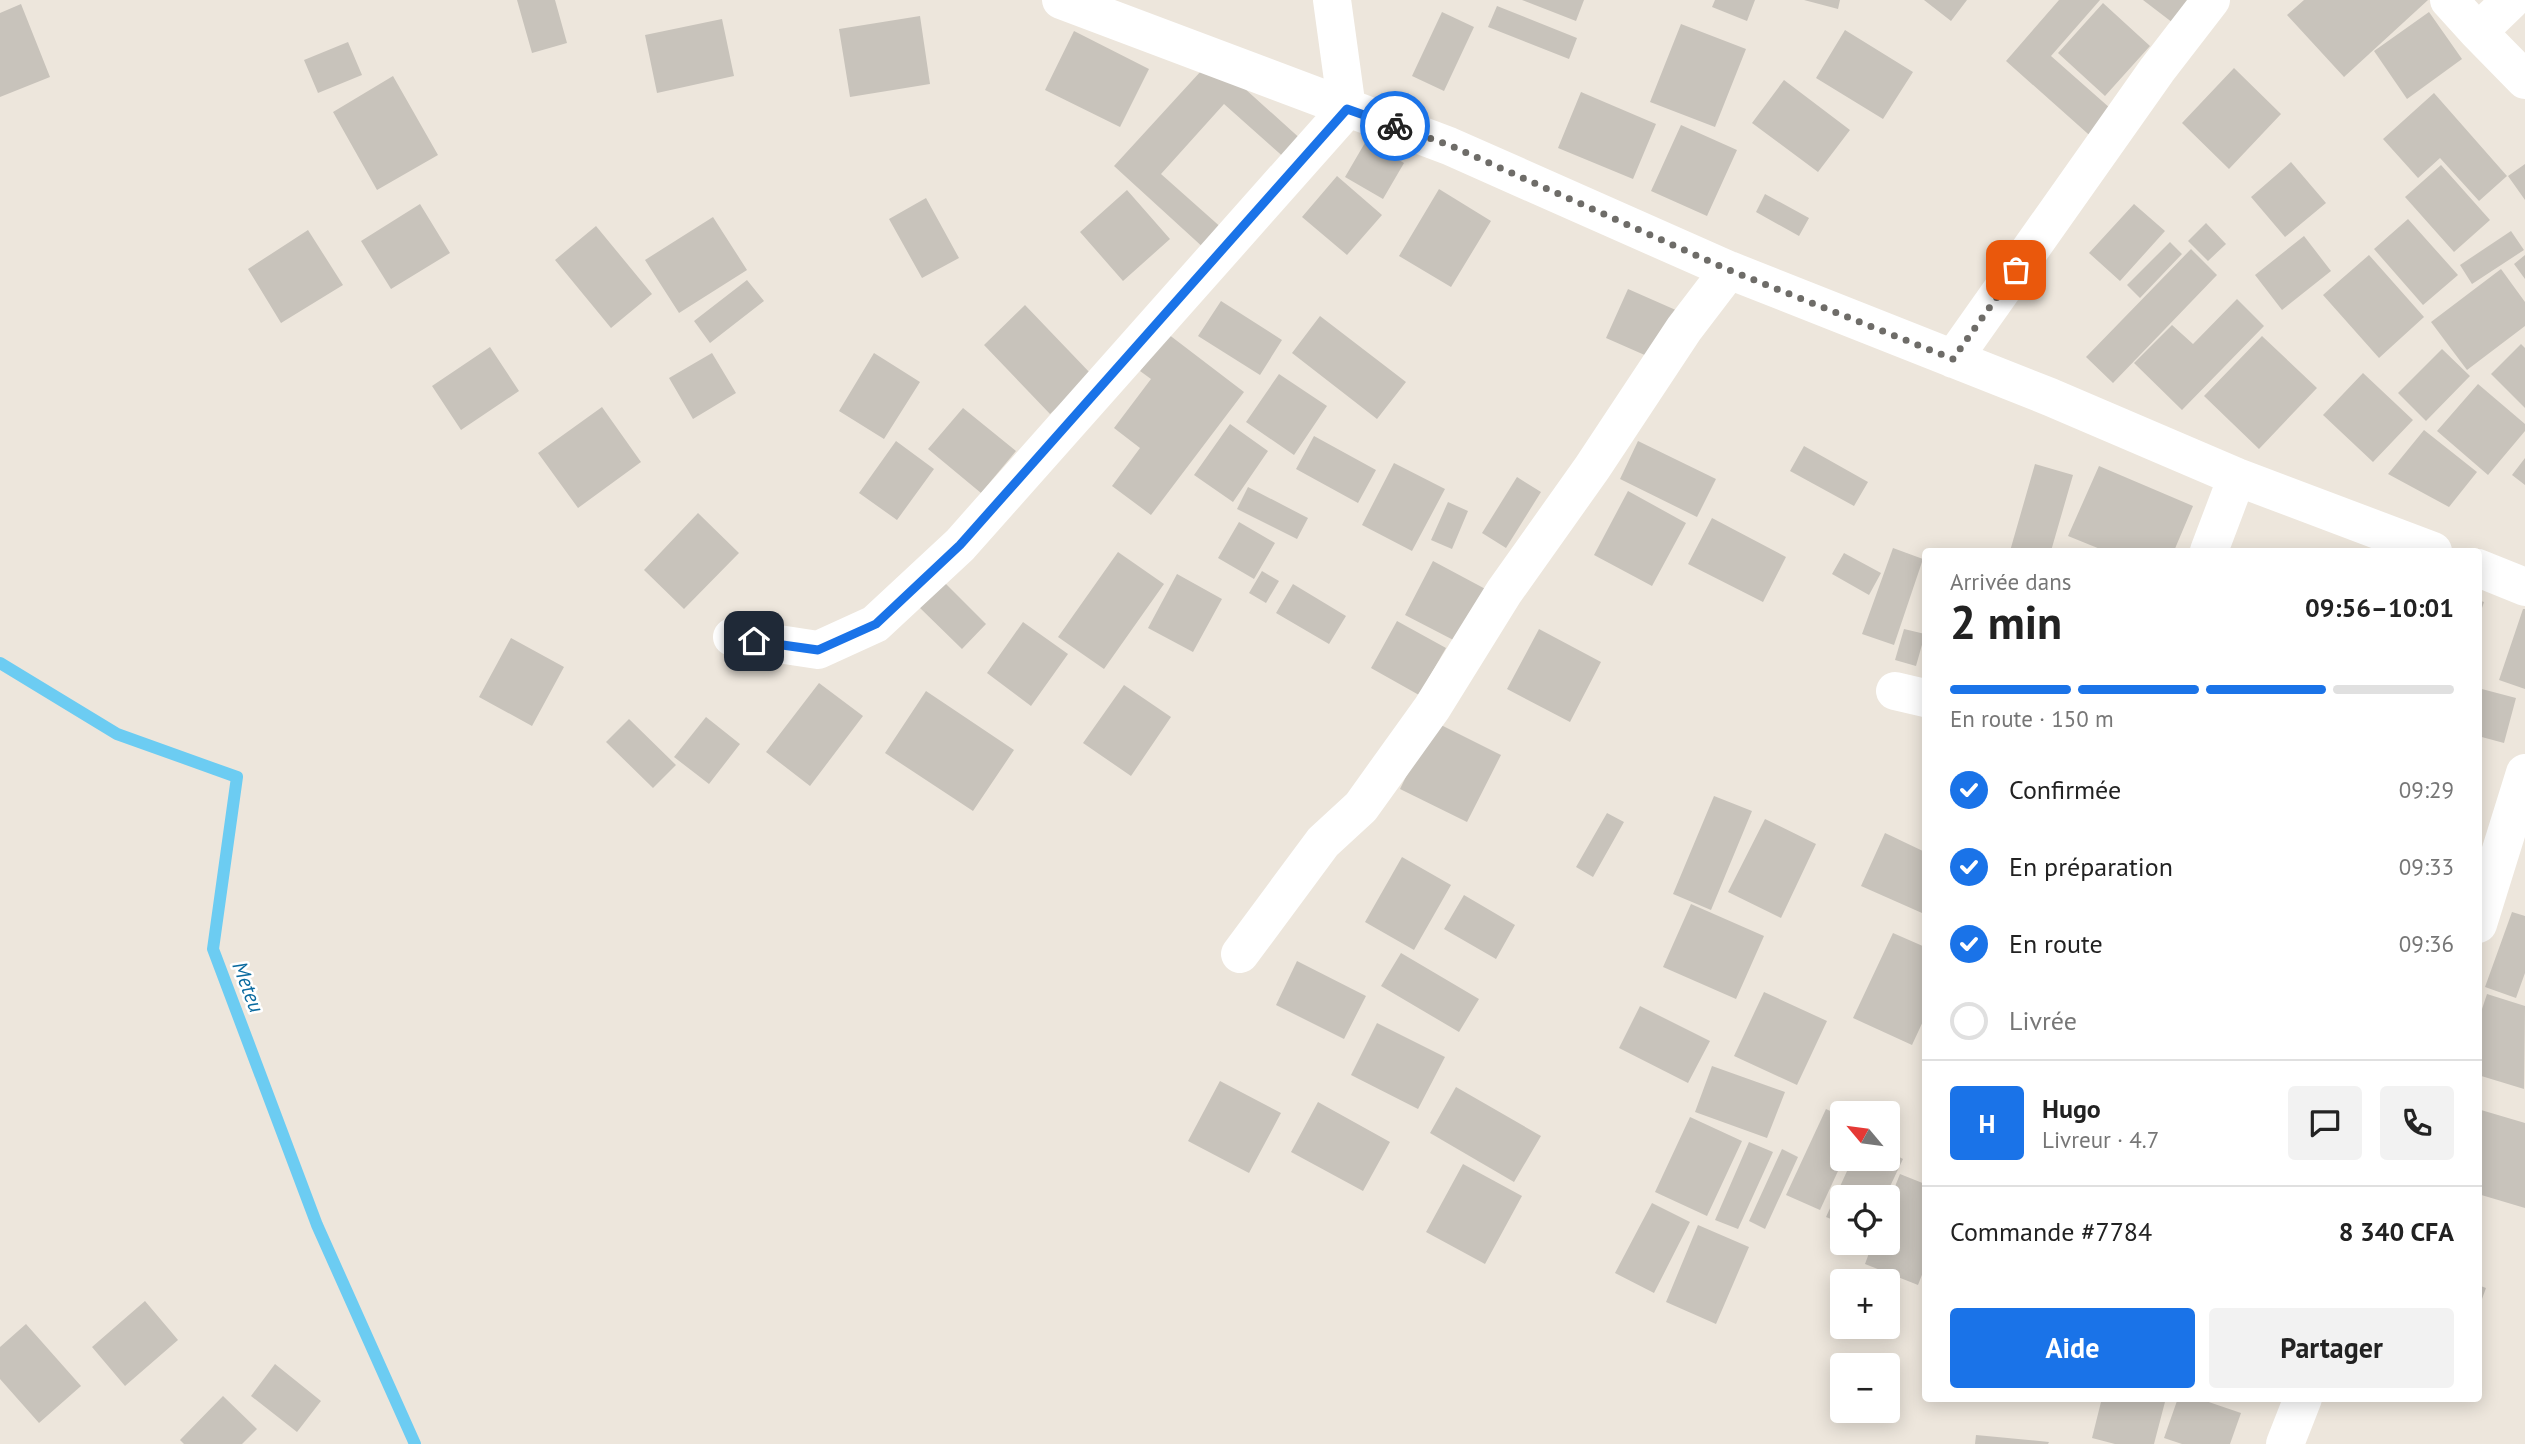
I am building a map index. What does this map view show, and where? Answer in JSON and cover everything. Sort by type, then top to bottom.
[{"type":"street","points":[[1061,0],[1449,145],[1729,270],[1953,359],[2237,477],[2425,548]]},
{"type":"street","points":[[732,638],[818,650],[876,624],[960,545],[1347,109],[1332,0]]},
{"type":"street","points":[[1953,359],[2157,70],[2211,0]]},
{"type":"street","points":[[2449,0],[2525,80]]},
{"type":"street","points":[[2478,32],[2511,0]]},
{"type":"street","points":[[1240,954],[1323,842],[1361,807],[1432,708],[1504,592],[1592,468],[1684,329],[1729,270]]},
{"type":"street","points":[[2210,548],[2237,477]]},
{"type":"street","points":[[2482,570],[2525,587]]},
{"type":"street","points":[[2482,911],[2525,773]]},
{"type":"street","points":[[2285,1444],[2301,1402]]},
{"type":"building","points":[[517,0],[555,0],[567,43],[532,53]]},
{"type":"building","points":[[1522,0],[1584,0],[1576,21]]},
{"type":"building","points":[[1715,0],[1755,0],[1747,21],[1712,7]]},
{"type":"building","points":[[1804,0],[1840,0],[1838,9]]},
{"type":"building","points":[[1924,0],[1967,0],[1951,21]]},
{"type":"building","points":[[2059,0],[2100,0],[2051,56],[2119,116],[2096,141],[2006,61]]},
{"type":"building","points":[[2143,0],[2196,0],[2177,26]]},
{"type":"building","points":[[2304,0],[2428,0],[2344,77],[2287,15]]},
{"type":"building","points":[[2103,3],[2150,46],[2105,96],[2058,53]]},
{"type":"building","points":[[21,4],[50,77],[0,97],[0,13]]},
{"type":"building","points":[[1497,6],[1577,38],[1569,59],[1488,27]]},
{"type":"building","points":[[1442,12],[1474,27],[1444,91],[1412,76]]},
{"type":"building","points":[[2429,12],[2462,59],[2407,99],[2374,51]]},
{"type":"building","points":[[920,16],[930,84],[850,97],[839,29]]},
{"type":"building","points":[[722,19],[734,76],[657,93],[645,35]]},
{"type":"building","points":[[1681,24],[1746,49],[1715,127],[1650,102]]},
{"type":"building","points":[[1845,30],[1913,72],[1883,119],[1816,78]]},
{"type":"building","points":[[1074,31],[1149,69],[1120,127],[1045,90]]},
{"type":"building","points":[[348,42],[362,75],[318,93],[304,60]]},
{"type":"building","points":[[1212,59],[1304,142],[1287,160],[1224,104],[1161,174],[1224,230],[1206,250],[1114,166]]},
{"type":"building","points":[[2234,68],[2281,114],[2229,169],[2182,123]]},
{"type":"building","points":[[393,76],[438,155],[377,190],[333,112]]},
{"type":"building","points":[[1784,80],[1850,130],[1818,172],[1752,123]]},
{"type":"building","points":[[1581,92],[1656,124],[1633,179],[1558,148]]},
{"type":"building","points":[[2434,93],[2507,176],[2479,201],[2440,158],[2418,178],[2383,139]]},
{"type":"building","points":[[1681,125],[1737,150],[1707,216],[1651,191]]},
{"type":"building","points":[[1366,141],[1404,163],[1383,199],[1345,177]]},
{"type":"building","points":[[2291,162],[2326,203],[2285,237],[2251,197]]},
{"type":"building","points":[[2525,164],[2525,200],[2508,176]]},
{"type":"building","points":[[2441,165],[2490,220],[2454,252],[2405,197]]},
{"type":"building","points":[[1337,176],[1382,215],[1347,255],[1302,217]]},
{"type":"building","points":[[1439,189],[1491,221],[1451,287],[1399,256]]},
{"type":"building","points":[[1127,190],[1170,239],[1123,281],[1080,232]]},
{"type":"building","points":[[1765,194],[1809,218],[1799,236],[1756,212]]},
{"type":"building","points":[[926,198],[959,258],[922,278],[889,219]]},
{"type":"building","points":[[420,204],[450,253],[391,289],[361,241]]},
{"type":"building","points":[[2134,204],[2165,231],[2120,281],[2089,253]]},
{"type":"building","points":[[713,217],[747,270],[679,313],[645,260]]},
{"type":"building","points":[[2408,219],[2458,275],[2423,305],[2374,249]]},
{"type":"building","points":[[2206,223],[2226,244],[2208,261],[2188,241]]},
{"type":"building","points":[[596,226],[652,294],[611,328],[555,260]]},
{"type":"building","points":[[308,230],[343,285],[281,323],[248,269]]},
{"type":"building","points":[[2511,231],[2524,250],[2472,284],[2460,265]]},
{"type":"building","points":[[2304,236],[2331,271],[2282,310],[2255,275]]},
{"type":"building","points":[[2170,242],[2182,254],[2140,298],[2127,285]]},
{"type":"building","points":[[2191,249],[2217,275],[2113,383],[2086,357]]},
{"type":"building","points":[[2369,255],[2424,317],[2379,358],[2323,295]]},
{"type":"building","points":[[2525,255],[2525,279],[2514,264]]},
{"type":"building","points":[[2501,269],[2525,302],[2525,326],[2467,370],[2431,322]]},
{"type":"building","points":[[747,280],[764,301],[710,343],[694,321]]},
{"type":"building","points":[[1628,289],[1678,311],[1656,360],[1606,338]]},
{"type":"building","points":[[2237,299],[2264,326],[2182,410],[2134,363],[2172,325],[2193,344]]},
{"type":"building","points":[[1221,301],[1282,340],[1260,375],[1198,336]]},
{"type":"building","points":[[1025,305],[1092,375],[1050,414],[984,345]]},
{"type":"building","points":[[1320,316],[1406,382],[1377,419],[1292,353]]},
{"type":"building","points":[[1168,334],[1244,392],[1151,515],[1112,486],[1140,448],[1114,428],[1151,379],[1140,371]]},
{"type":"building","points":[[2262,336],[2317,388],[2259,449],[2204,396]]},
{"type":"building","points":[[2521,344],[2525,348],[2525,408],[2491,374]]},
{"type":"building","points":[[490,347],[519,391],[461,430],[432,386]]},
{"type":"building","points":[[2442,349],[2470,376],[2426,421],[2398,393]]},
{"type":"building","points":[[712,353],[736,393],[693,419],[669,378]]},
{"type":"building","points":[[874,353],[920,382],[884,439],[839,411]]},
{"type":"building","points":[[2363,373],[2413,420],[2373,462],[2323,415]]},
{"type":"building","points":[[1279,374],[1327,406],[1294,455],[1246,422]]},
{"type":"building","points":[[2478,384],[2525,424],[2525,431],[2488,475],[2437,431]]},
{"type":"building","points":[[602,407],[641,462],[578,508],[538,453]]},
{"type":"building","points":[[963,408],[1016,451],[981,493],[928,449]]},
{"type":"building","points":[[1230,424],[1268,451],[1233,502],[1194,475]]},
{"type":"building","points":[[2424,430],[2477,472],[2449,507],[2388,474]]},
{"type":"building","points":[[1314,436],[1376,470],[1358,503],[1296,469]]},
{"type":"building","points":[[896,441],[934,469],[897,520],[859,493]]},
{"type":"building","points":[[1638,441],[1716,479],[1697,517],[1620,479]]},
{"type":"building","points":[[1804,446],[1868,482],[1854,506],[1790,471]]},
{"type":"building","points":[[2525,458],[2525,485],[2512,475]]},
{"type":"building","points":[[1394,463],[1445,489],[1412,551],[1362,525]]},
{"type":"building","points":[[2035,464],[2073,475],[2052,548],[2011,548]]},
{"type":"building","points":[[2099,466],[2193,506],[2175,548],[2098,548],[2068,536]]},
{"type":"building","points":[[1517,477],[1541,492],[1506,548],[1482,533]]},
{"type":"building","points":[[1248,487],[1308,518],[1297,539],[1237,509]]},
{"type":"building","points":[[1628,491],[1686,523],[1652,586],[1594,555]]},
{"type":"building","points":[[1448,502],[1468,511],[1452,549],[1431,540]]},
{"type":"building","points":[[698,513],[739,553],[684,609],[644,570]]},
{"type":"building","points":[[1712,518],[1786,557],[1763,602],[1688,564]]},
{"type":"building","points":[[1239,522],[1275,543],[1254,579],[1218,558]]},
{"type":"building","points":[[1893,548],[1922,559],[1894,645],[1862,634]]},
{"type":"building","points":[[1118,552],[1164,584],[1104,669],[1058,637]]},
{"type":"building","points":[[1844,553],[1881,573],[1869,595],[1832,574]]},
{"type":"building","points":[[1433,561],[1491,592],[1463,645],[1405,615]]},
{"type":"building","points":[[1262,571],[1279,581],[1266,603],[1249,593]]},
{"type":"building","points":[[1177,574],[1222,599],[1193,652],[1148,628]]},
{"type":"building","points":[[944,582],[986,624],[962,649],[919,607]]},
{"type":"building","points":[[1293,584],[1346,616],[1329,644],[1276,613]]},
{"type":"building","points":[[2525,609],[2525,689],[2499,680]]},
{"type":"building","points":[[1397,621],[1446,648],[1419,695],[1371,668]]},
{"type":"building","points":[[1023,622],[1068,654],[1031,706],[987,673]]},
{"type":"building","points":[[1539,629],[1601,662],[1570,722],[1507,689]]},
{"type":"building","points":[[1904,629],[1922,633],[1916,666],[1895,660]]},
{"type":"building","points":[[511,638],[564,667],[532,726],[479,697]]},
{"type":"building","points":[[819,683],[863,716],[810,786],[766,752]]},
{"type":"building","points":[[1124,685],[1171,717],[1131,776],[1083,743]]},
{"type":"building","points":[[2482,689],[2516,698],[2504,743],[2482,737]]},
{"type":"building","points":[[926,691],[1014,750],[973,811],[885,753]]},
{"type":"building","points":[[706,717],[740,744],[709,784],[674,757]]},
{"type":"building","points":[[629,719],[676,765],[653,788],[606,742]]},
{"type":"building","points":[[1433,721],[1501,755],[1467,822],[1400,789]]},
{"type":"building","points":[[1714,796],[1752,811],[1711,910],[1673,894]]},
{"type":"building","points":[[1607,813],[1624,822],[1593,877],[1576,867]]},
{"type":"building","points":[[1765,819],[1816,844],[1781,918],[1728,892]]},
{"type":"building","points":[[1885,833],[1922,851],[1922,913],[1861,886]]},
{"type":"building","points":[[1402,857],[1451,885],[1414,950],[1365,922]]},
{"type":"building","points":[[1464,895],[1515,925],[1496,959],[1444,929]]},
{"type":"building","points":[[1691,904],[1764,936],[1736,999],[1663,967]]},
{"type":"building","points":[[2512,912],[2525,916],[2525,973],[2516,998],[2485,987]]},
{"type":"building","points":[[1893,933],[1922,946],[1922,1023],[1912,1045],[1853,1018]]},
{"type":"building","points":[[1401,953],[1479,999],[1459,1032],[1381,986]]},
{"type":"building","points":[[1297,961],[1366,996],[1344,1039],[1276,1005]]},
{"type":"building","points":[[1764,992],[1827,1021],[1797,1085],[1734,1056]]},
{"type":"building","points":[[2487,994],[2525,1006],[2524,1089],[2482,1076],[2482,1009]]},
{"type":"building","points":[[1640,1006],[1710,1041],[1688,1083],[1619,1048]]},
{"type":"building","points":[[1377,1023],[1445,1057],[1418,1109],[1351,1075]]},
{"type":"building","points":[[1712,1066],[1785,1092],[1767,1138],[1695,1112]]},
{"type":"building","points":[[1220,1081],[1281,1113],[1249,1173],[1188,1141]]},
{"type":"building","points":[[1456,1087],[1541,1136],[1514,1182],[1430,1133]]},
{"type":"building","points":[[1318,1102],[1390,1142],[1363,1191],[1291,1152]]},
{"type":"building","points":[[1826,1109],[1830,1111],[1830,1171],[1838,1171],[1820,1210],[1786,1195]]},
{"type":"building","points":[[2482,1110],[2525,1123],[2525,1208],[2482,1195]]},
{"type":"building","points":[[1690,1117],[1742,1141],[1707,1216],[1655,1192]]},
{"type":"building","points":[[1749,1142],[1773,1152],[1738,1229],[1715,1220]]},
{"type":"building","points":[[1782,1149],[1798,1157],[1765,1229],[1749,1221]]},
{"type":"building","points":[[1463,1164],[1522,1196],[1485,1264],[1426,1232]]},
{"type":"building","points":[[1847,1171],[1897,1171],[1891,1185],[1841,1185]]},
{"type":"building","points":[[1900,1174],[1922,1183],[1922,1275],[1918,1285],[1900,1278],[1900,1269],[1878,1269],[1865,1264],[1868,1255],[1900,1255],[1900,1185],[1896,1185]]},
{"type":"building","points":[[1652,1203],[1690,1222],[1654,1293],[1615,1273]]},
{"type":"building","points":[[1698,1225],[1749,1247],[1716,1324],[1666,1302]]},
{"type":"building","points":[[145,1301],[178,1340],[125,1386],[92,1347]]},
{"type":"building","points":[[26,1324],[81,1386],[39,1423],[0,1379],[0,1347]]},
{"type":"building","points":[[275,1364],[321,1401],[297,1432],[251,1396]]},
{"type":"building","points":[[223,1396],[257,1429],[242,1444],[184,1444],[180,1440]]},
{"type":"building","points":[[2101,1402],[2165,1402],[2154,1444],[2115,1444],[2092,1438]]},
{"type":"building","points":[[2177,1402],[2209,1402],[2241,1413],[2230,1444],[2182,1444],[2164,1438]]},
{"type":"building","points":[[1976,1435],[2049,1442],[1975,1444]]},
{"type":"waterway","name":"Meteu","points":[[0,663],[117,734],[237,777],[213,949],[317,1225],[415,1444]]},
{"type":"way so far","points":[[1395,126],[1449,145],[1729,270],[1953,359],[2016,270]]},
{"type":"route","points":[[754,641],[818,650],[876,624],[960,545],[1347,109],[1395,126]]}]
